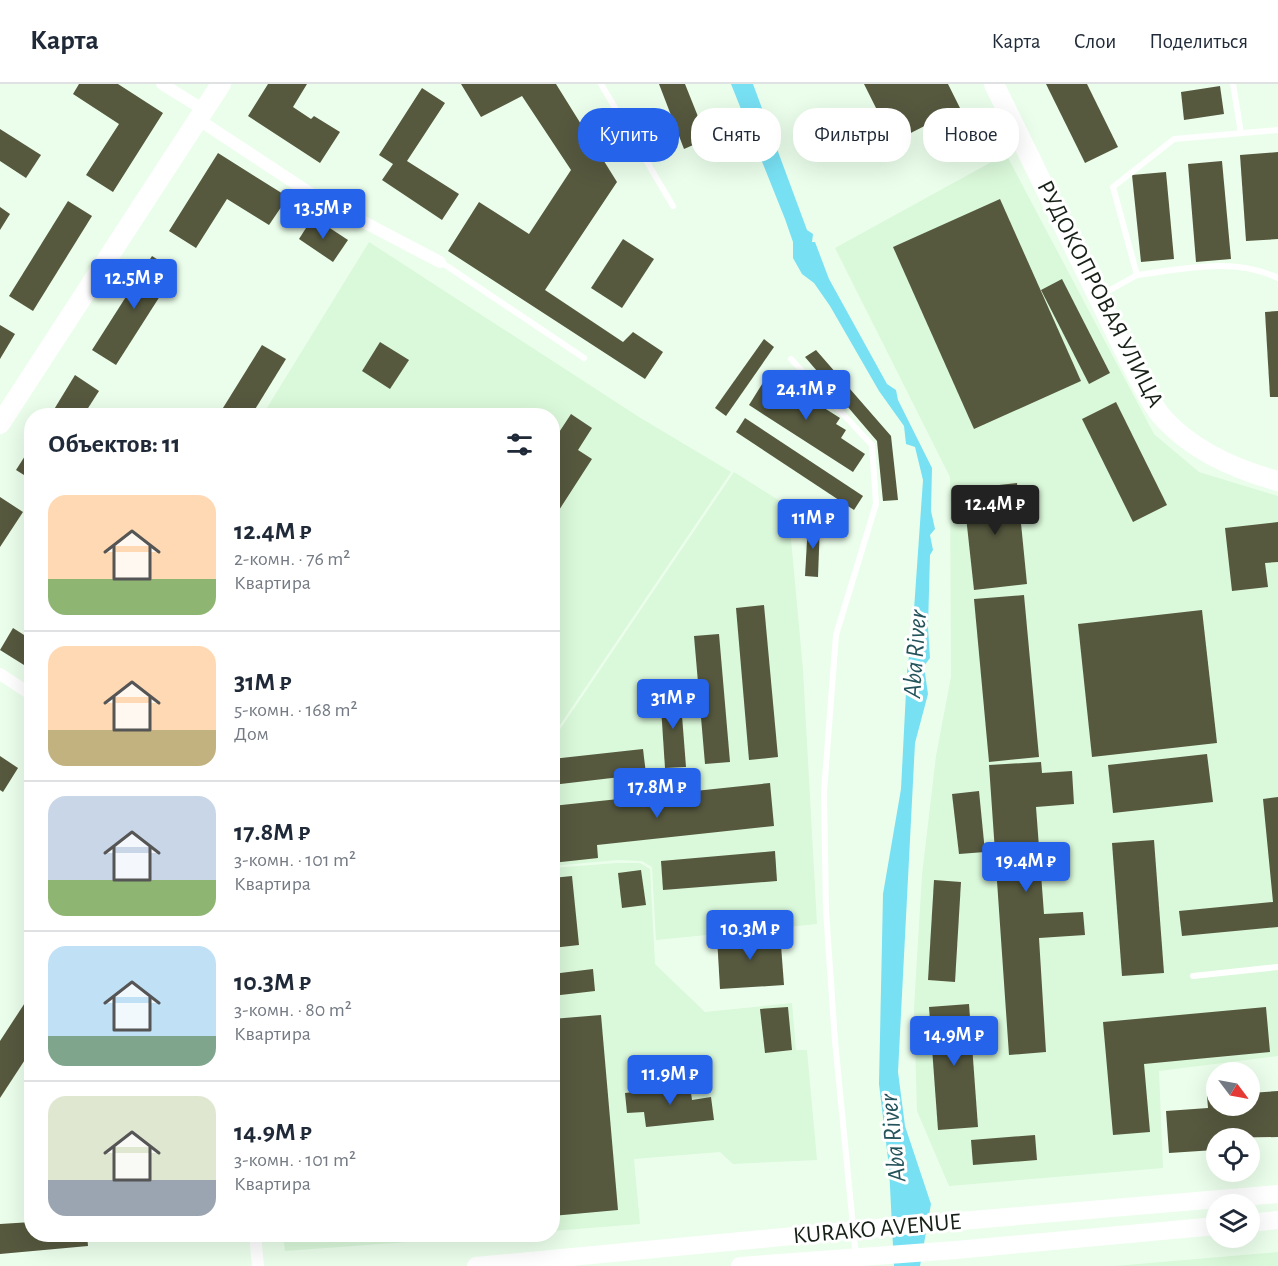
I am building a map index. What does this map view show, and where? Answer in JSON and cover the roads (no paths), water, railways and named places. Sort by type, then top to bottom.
[{"type":"main road","points":[[0,424],[221,84]]},
{"type":"main road","name":"РУДОКОПРОВАЯ УЛИЦА","points":[[994,84],[1129,360],[1165,420],[1212,456],[1246,472],[1278,481]]},
{"type":"main road","name":"KURAKO AVENUE","points":[[476,1266],[854,1230],[1278,1194]]},
{"type":"main road","points":[[1260,1222],[1278,1220]]},
{"type":"main road","name":"KURAKO AVENUE","points":[[740,1266],[956,1250],[1206,1227]]},
{"type":"street","points":[[162,84],[201,115],[316,197],[440,261]]},
{"type":"street","points":[[0,674],[24,690]]},
{"type":"street","points":[[256,1242],[258,1266]]},
{"type":"lane","points":[[602,84],[674,206]]},
{"type":"lane","points":[[1233,84],[1241,133]]},
{"type":"lane","points":[[1137,275],[1113,187],[1174,139],[1278,130]]},
{"type":"lane","points":[[440,261],[584,358]]},
{"type":"lane","points":[[1098,297],[1137,275],[1222,266],[1246,267],[1278,278]]},
{"type":"lane","points":[[791,359],[872,445],[876,504],[836,634],[824,792],[826,911],[835,1041],[856,1257]]},
{"type":"lane","points":[[1193,976],[1278,966]]},
{"type":"water","points":[[731,84],[753,84],[762,108],[741,108]]},
{"type":"water","name":"Aba River","points":[[781,160],[807,230],[813,234],[812,242],[815,242],[829,279],[887,384],[896,390],[898,400],[932,468],[931,511],[935,529],[930,535],[933,550],[930,555],[928,627],[930,658],[924,666],[928,694],[915,743],[898,1072],[905,1126],[931,1204],[920,1266],[894,1266],[889,1167],[879,1084],[883,894],[901,789],[907,672],[913,624],[923,480],[915,447],[906,444],[904,426],[879,391],[830,306],[814,283],[802,274],[793,258],[793,242],[762,162],[781,162]]}]
